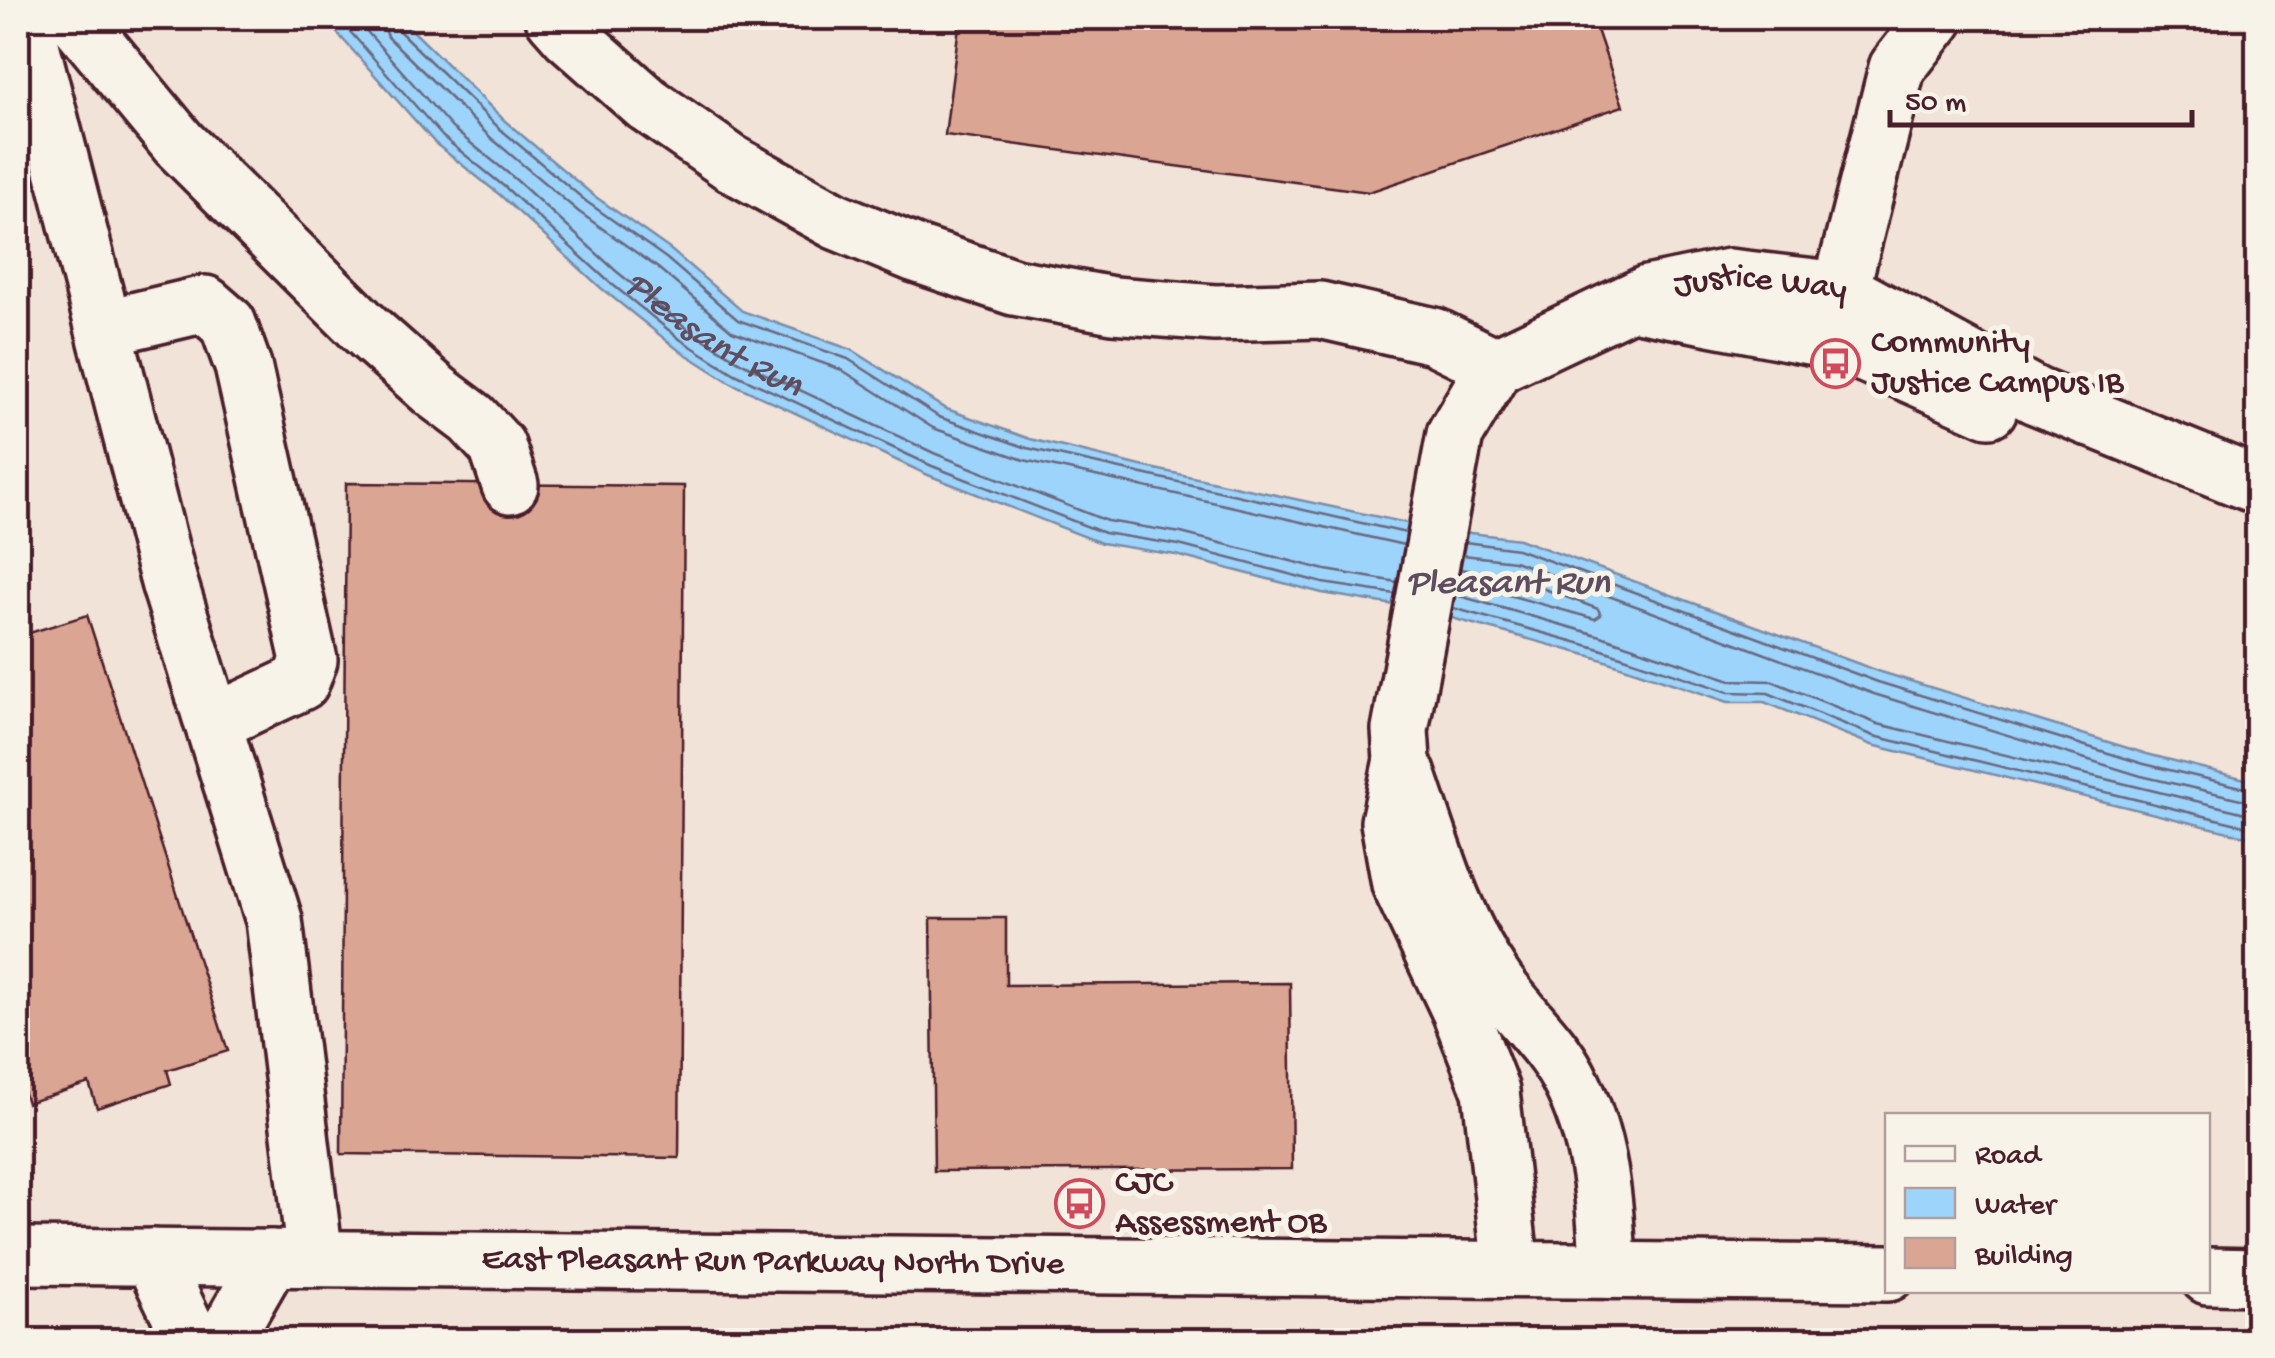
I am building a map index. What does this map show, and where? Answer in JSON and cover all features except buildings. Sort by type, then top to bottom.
[{"type":"street","points":[[24,18],[169,582],[274,920],[294,1258],[224,1340]]},
{"type":"street","points":[[554,18],[647,104],[731,163],[836,221],[916,254],[1014,287],[1113,306],[1215,314],[1320,310],[1434,336],[1495,366],[1455,434],[1390,822],[1400,884],[1460,1012],[1490,1092],[1511,1268]]},
{"type":"street","points":[[1879,18],[1897,68]]},
{"type":"street","points":[[1841,290],[1897,68],[1936,18]]},
{"type":"street","points":[[46,102],[90,38],[179,144],[366,329],[472,419],[497,446],[510,484]]},
{"type":"street","name":"Justice Way","points":[[1495,366],[1646,294],[1730,276],[1841,290],[2036,396],[2258,486]]},
{"type":"street","points":[[1630,302],[1835,342],[2048,433],[2112,428]]},
{"type":"street","points":[[104,328],[205,304],[228,324],[243,366],[308,660],[301,682],[213,723]]},
{"type":"street","points":[[1401,745],[1458,915],[1492,978],[1567,1074],[1594,1139],[1606,1218],[1608,1270]]},
{"type":"street","name":"East Pleasant Run Parkway North Drive","points":[[18,1256],[1885,1273]]},
{"type":"street","points":[[152,1257],[192,1340]]},
{"type":"street","points":[[2210,1276],[2258,1277]]},
{"type":"water","name":"Pleasant Run","points":[[324,18],[400,18],[505,121],[593,195],[671,250],[742,311],[852,350],[944,408],[1030,439],[1141,466],[1430,528],[1519,539],[1881,672],[2147,754],[2257,782],[2257,839],[1872,745],[1764,702],[1728,702],[1594,657],[1419,609],[1322,593],[1176,555],[1101,543],[928,475],[731,383],[676,348],[436,144]]},
{"type":"place","name":"Community Justice Campus IB","points":[[1836,364]]},
{"type":"place","name":"CJC Assessment OB","points":[[1080,1204]]}]
